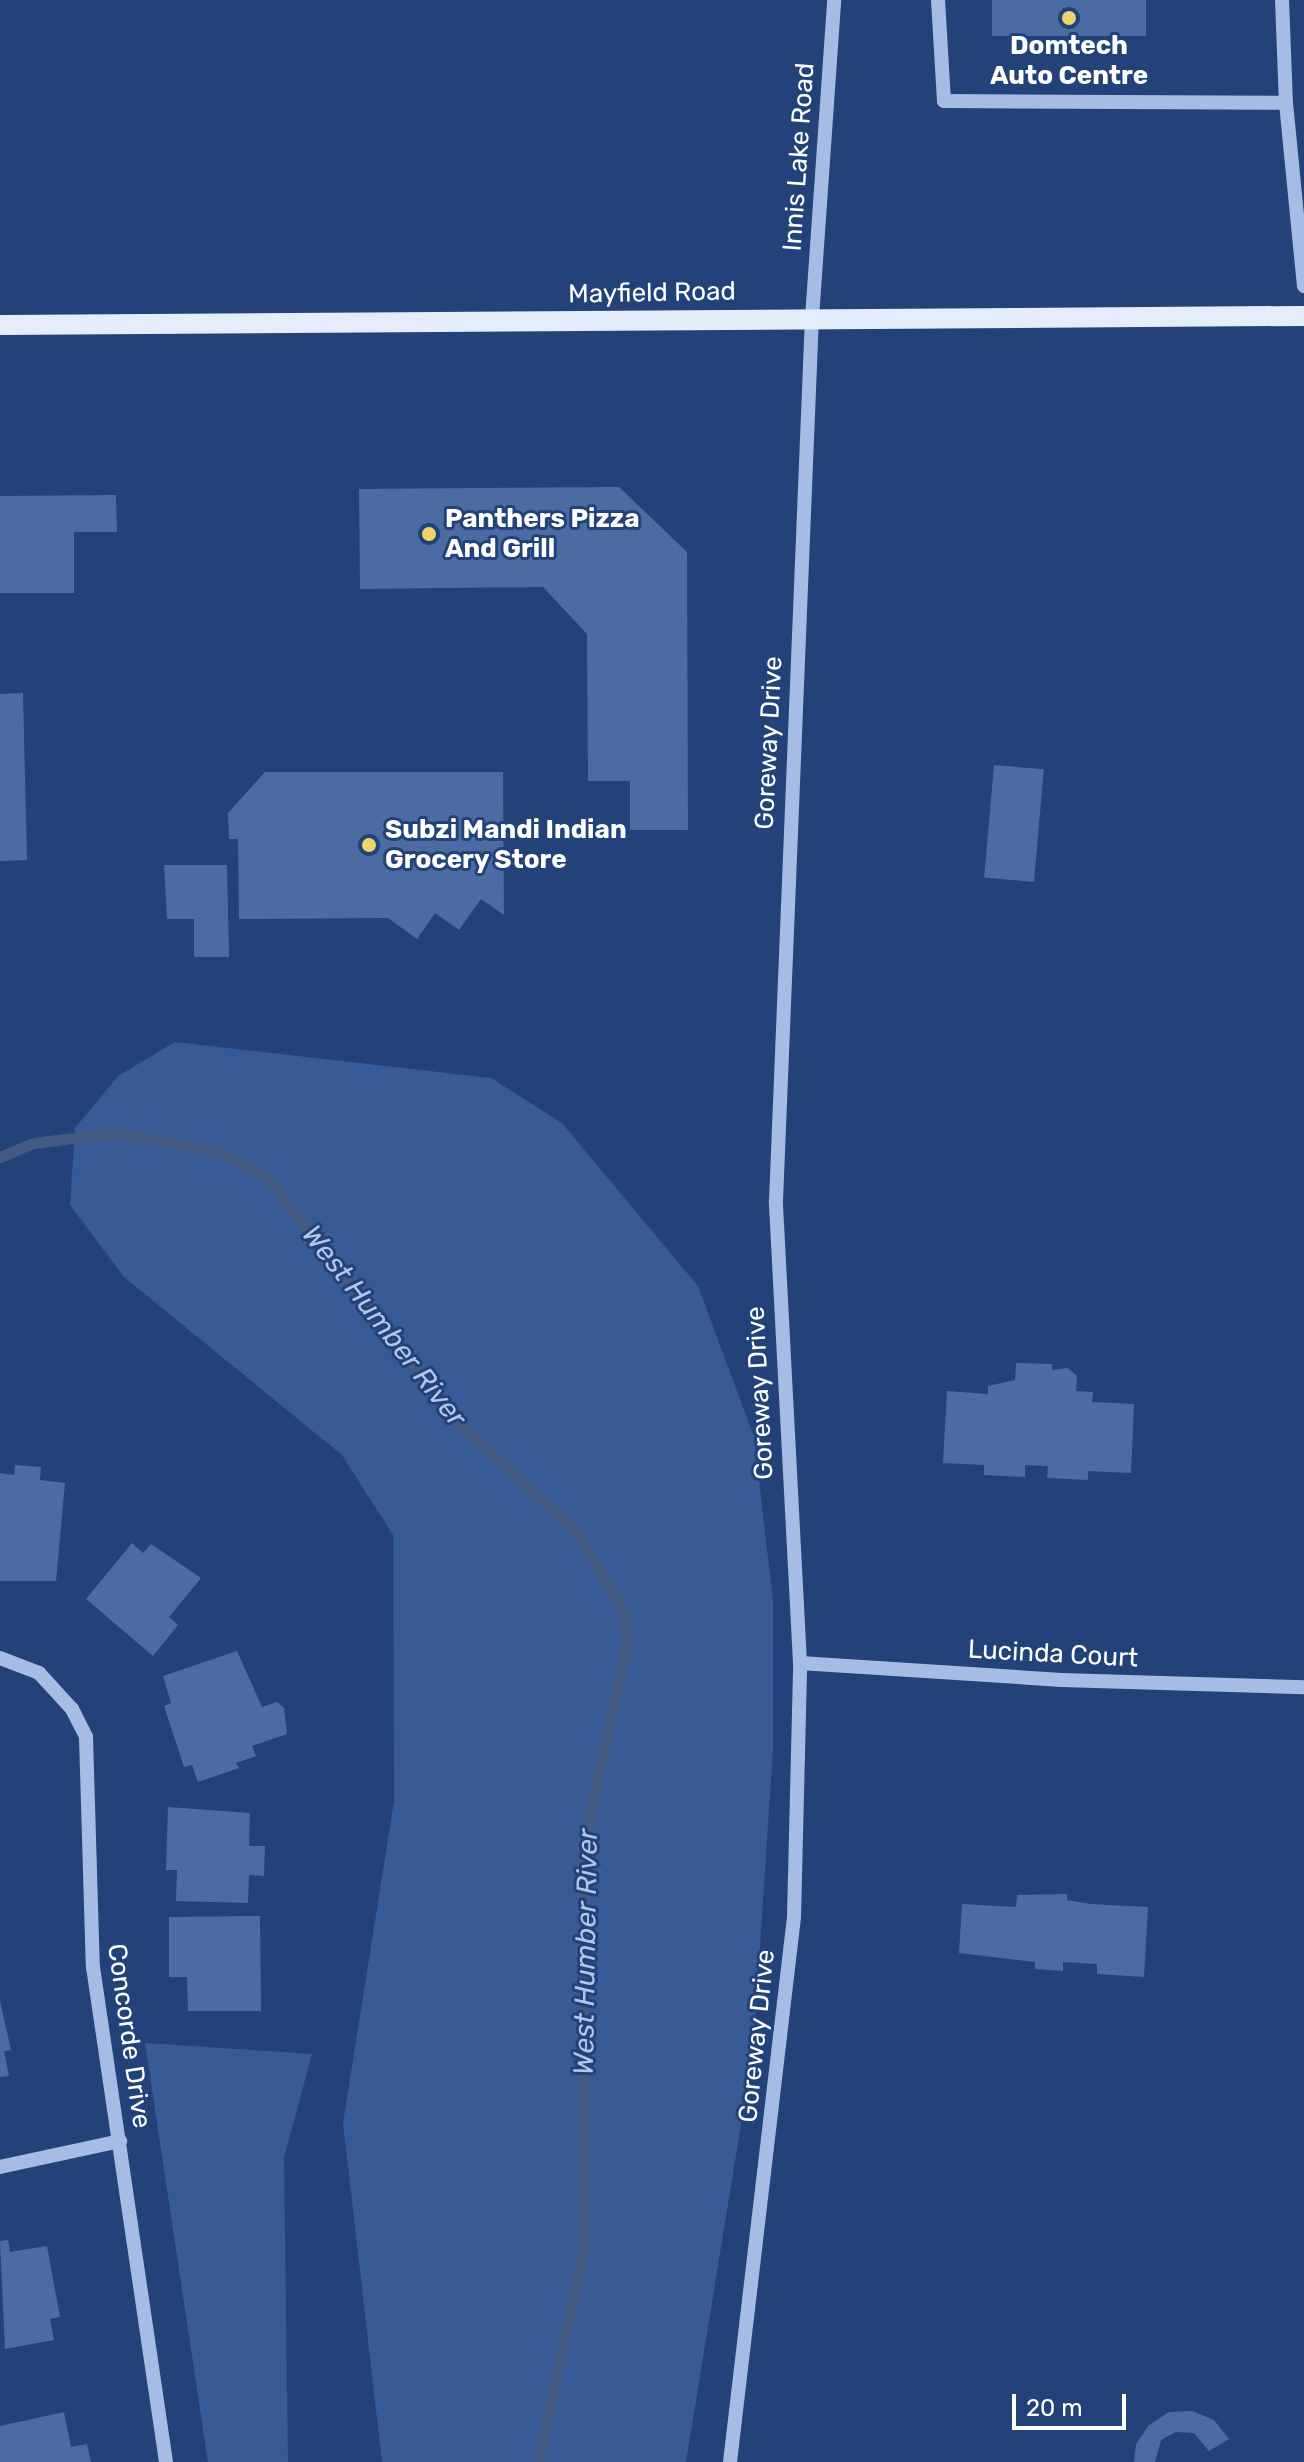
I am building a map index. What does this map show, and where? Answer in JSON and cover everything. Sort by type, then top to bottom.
[{"type":"main road","name":"Mayfield Road","points":[[0,325],[1304,316]]},
{"type":"street","name":"Innis Lake Road","points":[[812,318],[834,0]]},
{"type":"street","points":[[938,0],[944,101],[1286,103]]},
{"type":"street","points":[[1282,0],[1286,103],[1304,286]]},
{"type":"street","name":"Goreway Drive","points":[[730,2462],[794,1917],[800,1663],[776,1201],[812,318]]},
{"type":"street","name":"Concorde Drive","points":[[0,1658],[39,1673],[72,1709],[86,1737],[93,1967],[166,2462]]},
{"type":"street","name":"Lucinda Court","points":[[800,1663],[1061,1680],[1304,1687]]},
{"type":"street","points":[[0,2167],[120,2141]]},
{"type":"shaded area","points":[[175,1042],[491,1078],[562,1123],[698,1286],[754,1437],[773,1601],[773,1750],[753,2051],[686,2462],[382,2462],[343,2123],[394,1801],[393,1535],[342,1455],[124,1277],[70,1205],[75,1128],[118,1076]]},
{"type":"shaded area","points":[[145,2043],[312,2054],[284,2158],[288,2462],[208,2462]]},
{"type":"building","name":"Domtech Auto Centre","points":[[992,0],[1146,0],[1146,36],[992,36]]},
{"type":"building","points":[[619,487],[687,552],[688,830],[630,830],[630,781],[588,781],[587,634],[543,587],[360,589],[359,489]]},
{"type":"building","points":[[116,495],[117,532],[74,532],[74,593],[0,593],[0,496]]},
{"type":"building","points":[[23,693],[27,860],[0,861],[0,694]]},
{"type":"building","points":[[994,765],[1044,769],[1034,882],[984,878]]},
{"type":"building","points":[[265,772],[503,772],[504,915],[481,899],[459,930],[435,913],[417,939],[388,918],[239,919],[238,839],[229,839],[228,813]]},
{"type":"building","points":[[164,865],[227,865],[229,957],[194,957],[194,919],[167,919]]},
{"type":"building","points":[[1016,1363],[1052,1364],[1052,1370],[1068,1368],[1077,1376],[1076,1391],[1093,1392],[1092,1402],[1134,1404],[1131,1473],[1088,1471],[1088,1480],[1047,1478],[1048,1466],[1025,1465],[1025,1477],[984,1475],[984,1465],[943,1463],[947,1391],[988,1394],[988,1386],[1015,1380]]},
{"type":"building","points":[[15,1465],[41,1467],[40,1480],[65,1483],[56,1581],[0,1581],[0,1473],[14,1475]]},
{"type":"building","points":[[132,1543],[143,1553],[151,1544],[201,1578],[169,1617],[178,1625],[153,1656],[86,1599]]},
{"type":"building","points":[[237,1651],[262,1707],[277,1702],[284,1708],[287,1734],[252,1746],[256,1756],[236,1763],[239,1768],[198,1782],[192,1765],[184,1767],[164,1706],[171,1703],[163,1676]]},
{"type":"building","points":[[168,1807],[250,1813],[249,1846],[265,1846],[264,1876],[249,1875],[248,1903],[176,1901],[177,1870],[166,1870]]},
{"type":"building","points":[[1067,1894],[1067,1900],[1091,1904],[1148,1907],[1144,1977],[1097,1974],[1097,1964],[1063,1962],[1063,1971],[1035,1969],[1035,1962],[959,1953],[962,1904],[1016,1907],[1017,1895]]},
{"type":"building","points":[[260,1916],[261,2011],[188,2011],[187,1977],[169,1977],[169,1917]]},
{"type":"building","points":[[0,2001],[11,2050],[4,2051],[9,2076],[0,2077]]},
{"type":"building","points":[[8,2240],[10,2252],[47,2246],[60,2317],[50,2319],[54,2340],[5,2349],[0,2241]]},
{"type":"building","points":[[1192,2411],[1214,2420],[1229,2439],[1209,2451],[1194,2433],[1176,2432],[1161,2440],[1155,2462],[1134,2462],[1136,2444],[1149,2425],[1169,2412]]},
{"type":"building","points":[[64,2412],[71,2447],[87,2444],[91,2462],[0,2462],[0,2426]]},
{"type":"waterway","name":"West Humber River","points":[[0,1157],[33,1143],[115,1133],[217,1151],[266,1176],[454,1418],[580,1536],[624,1613],[627,1643],[583,1844],[584,2246],[538,2462]]},
{"type":"place","name":"Domtech Auto Centre","points":[[1069,18]]},
{"type":"place","name":"Panthers Pizza And Grill","points":[[429,534]]},
{"type":"place","name":"Subzi Mandi Indian Grocery Store","points":[[369,845]]}]
